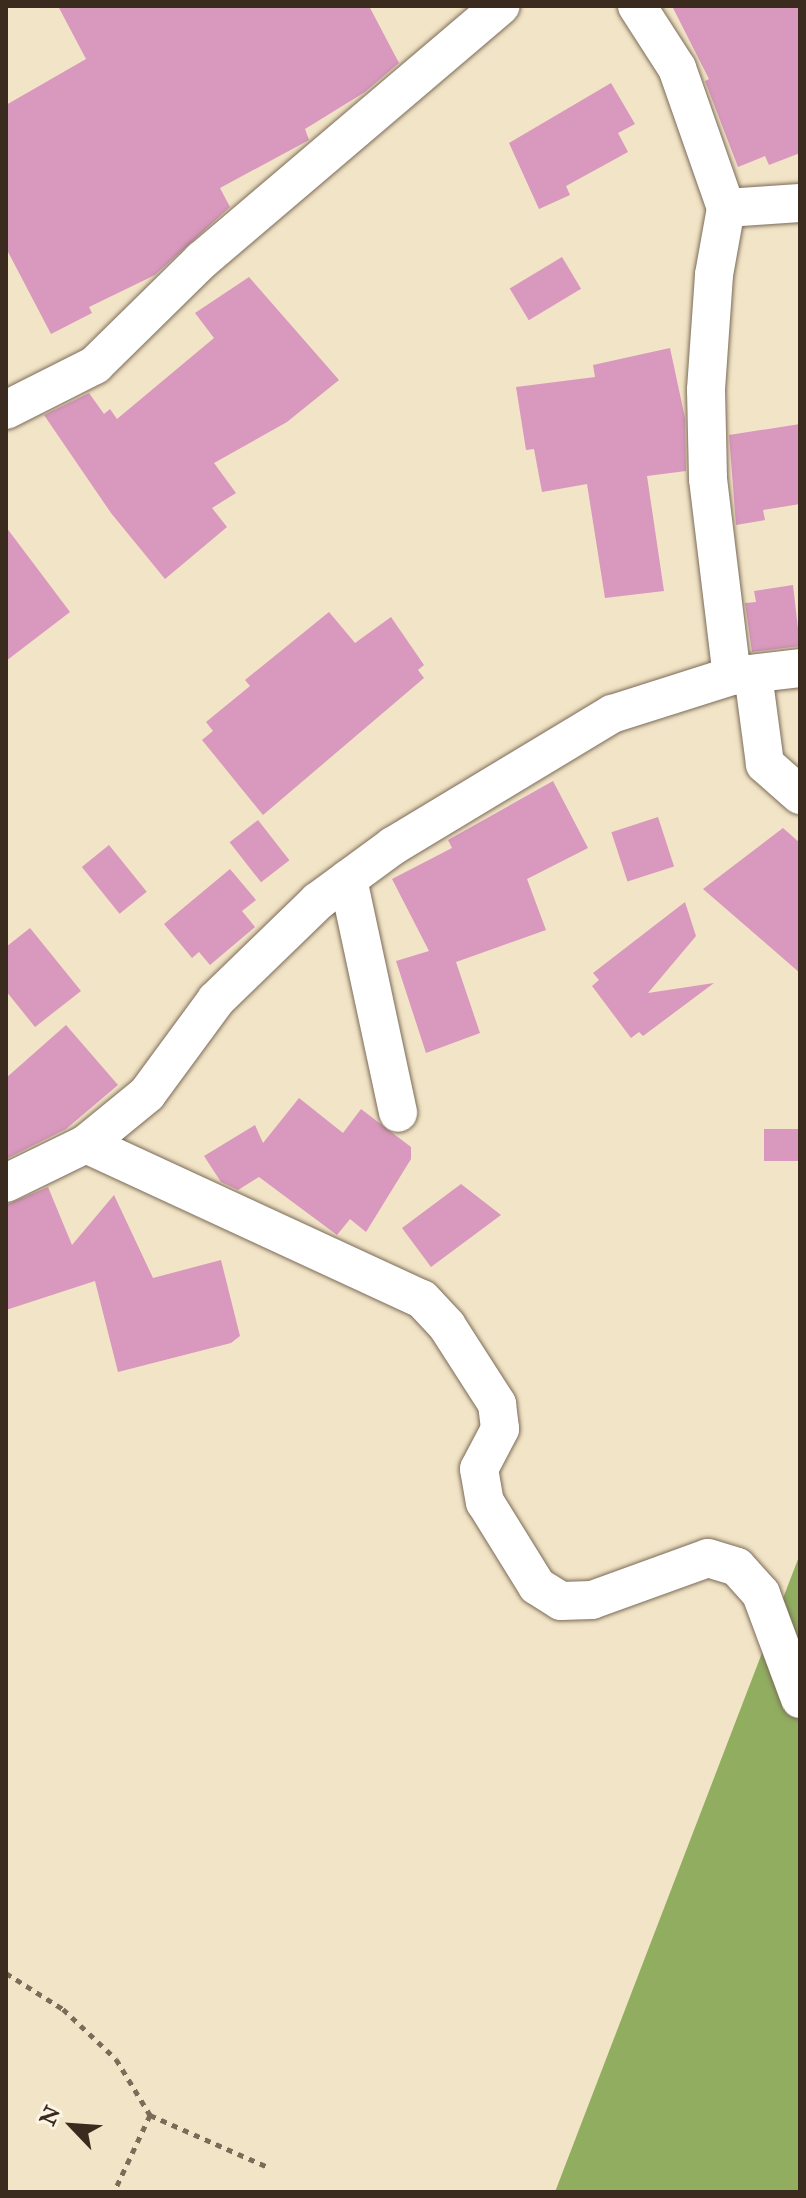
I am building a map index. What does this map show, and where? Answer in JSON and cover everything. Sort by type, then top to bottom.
[{"type":"street","points":[[6,410],[95,365],[202,260],[500,6]]},
{"type":"street","points":[[637,6],[677,68],[726,208],[714,275],[706,390],[708,479],[742,675],[765,764],[800,795]]},
{"type":"street","points":[[726,208],[800,203]]},
{"type":"street","points":[[6,1183],[86,1144],[147,1094],[216,1000],[318,901],[348,879],[612,714],[742,675],[800,668]]},
{"type":"street","points":[[348,879],[398,1113]]},
{"type":"street","points":[[86,1144],[422,1299],[447,1326],[497,1404],[500,1429],[479,1469],[485,1502],[537,1586],[561,1601],[592,1600],[708,1558],[737,1567],[761,1594],[800,1699]]},
{"type":"path","points":[[6,1973],[63,2009],[116,2059],[150,2115],[270,2168]]},
{"type":"path","points":[[114,2192],[150,2115]]},
{"type":"green space","points":[[800,1554],[800,2192],[555,2192]]},
{"type":"building","points":[[58,6],[369,6],[399,63],[365,92],[305,129],[309,140],[220,188],[230,207],[155,275],[89,307],[92,313],[51,334],[6,248],[6,105],[86,59]]},
{"type":"building","points":[[672,6],[800,6],[800,153],[769,165],[765,156],[738,167],[705,81],[709,79]]},
{"type":"building","points":[[611,83],[635,124],[618,133],[628,152],[566,186],[570,195],[539,209],[509,143]]},
{"type":"building","points":[[562,257],[581,289],[529,320],[510,288]]},
{"type":"building","points":[[249,277],[339,380],[287,422],[214,463],[236,493],[212,508],[227,527],[165,579],[111,513],[44,415],[89,393],[104,414],[110,409],[117,419],[214,338],[195,313]]},
{"type":"building","points":[[670,348],[685,418],[686,471],[647,476],[664,591],[605,598],[587,484],[542,492],[534,449],[526,450],[516,387],[595,377],[593,365]]},
{"type":"building","points":[[800,424],[800,504],[763,510],[765,520],[736,525],[729,435]]},
{"type":"building","points":[[6,527],[70,612],[6,661]]},
{"type":"building","points":[[793,585],[800,646],[752,652],[745,603],[756,602],[754,591]]},
{"type":"building","points":[[329,612],[355,643],[391,617],[424,665],[418,670],[424,678],[263,815],[202,740],[213,731],[206,722],[250,686],[245,680]]},
{"type":"building","points":[[553,781],[588,848],[527,879],[546,930],[456,962],[480,1033],[426,1053],[396,961],[429,951],[392,879],[452,848],[448,840]]},
{"type":"building","points":[[658,817],[674,866],[627,882],[611,832]]},
{"type":"building","points":[[258,820],[289,860],[261,882],[230,842]]},
{"type":"building","points":[[783,828],[800,843],[800,973],[703,889]]},
{"type":"building","points":[[109,845],[147,892],[120,914],[82,867]]},
{"type":"building","points":[[230,869],[256,900],[242,911],[255,927],[210,965],[199,952],[192,958],[164,924]]},
{"type":"building","points":[[685,902],[696,936],[648,993],[714,983],[643,1036],[639,1032],[631,1038],[592,986],[599,980],[593,973]]},
{"type":"building","points":[[30,928],[81,991],[35,1027],[6,991],[6,947]]},
{"type":"building","points":[[66,1025],[118,1085],[66,1129],[6,1159],[6,1078]]},
{"type":"building","points":[[299,1098],[343,1133],[361,1109],[411,1147],[411,1159],[366,1232],[350,1219],[337,1235],[259,1177],[238,1190],[221,1182],[204,1156],[255,1125],[263,1143]]},
{"type":"building","points":[[764,1129],[800,1129],[800,1161],[764,1161]]},
{"type":"building","points":[[461,1184],[501,1215],[431,1267],[402,1228]]},
{"type":"building","points":[[48,1187],[72,1245],[114,1195],[153,1278],[221,1260],[240,1336],[231,1343],[118,1372],[95,1281],[6,1310],[6,1205]]}]
